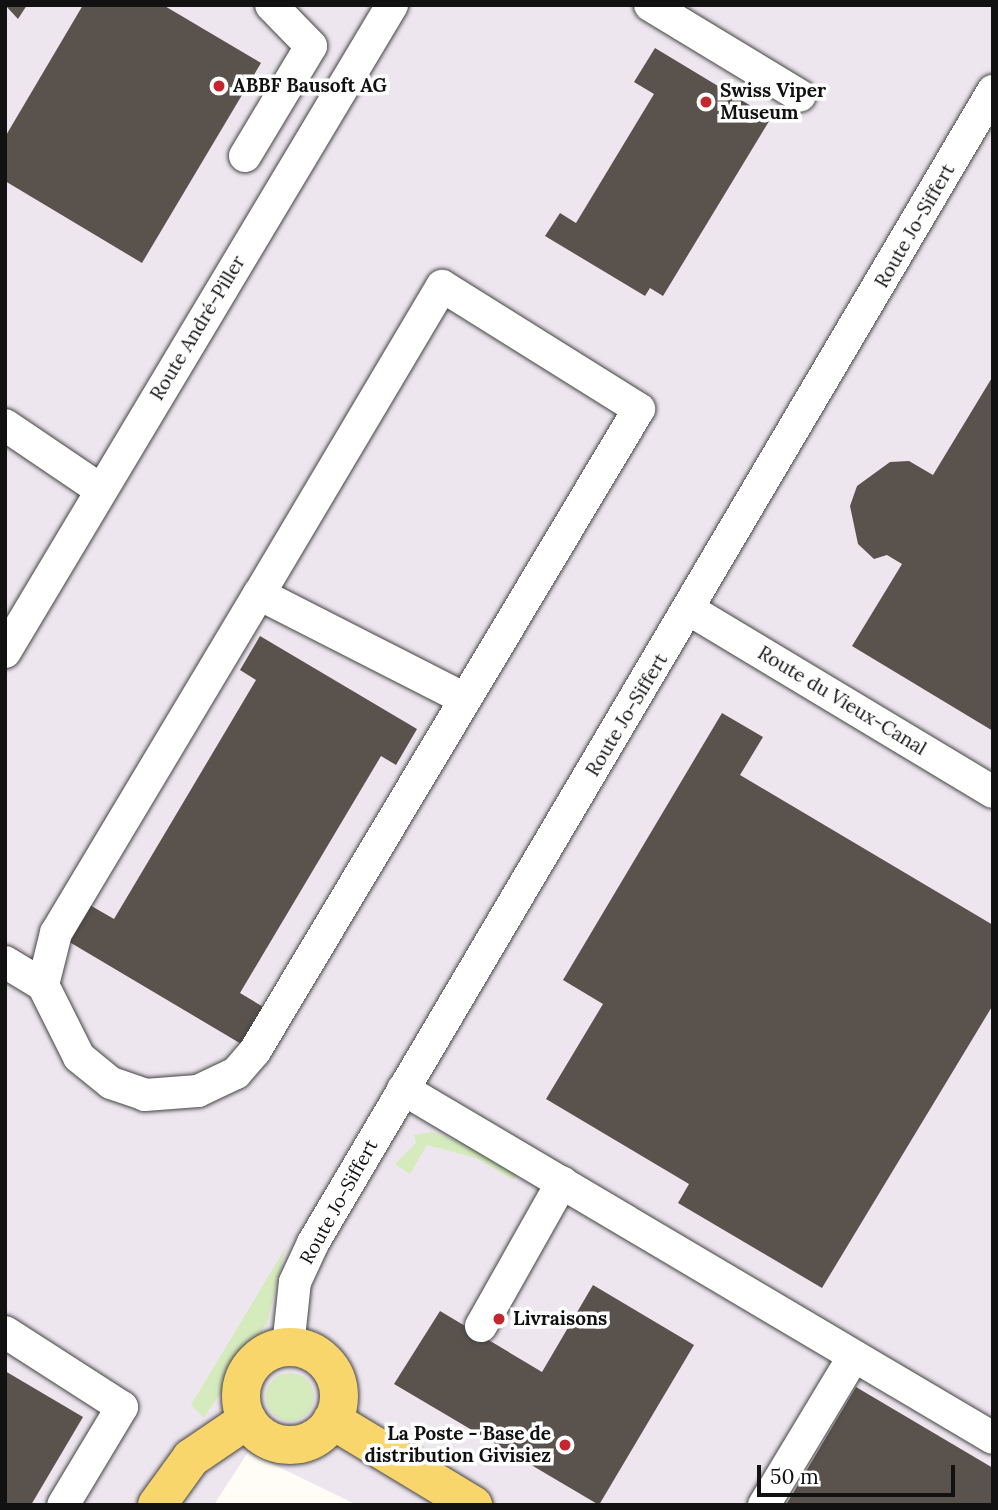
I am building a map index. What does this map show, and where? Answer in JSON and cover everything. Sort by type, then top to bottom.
[{"type":"main road","points":[[288,1347],[304,1349],[331,1369],[338,1402],[332,1420],[308,1441],[291,1445],[273,1442],[247,1420],[241,1388],[247,1372],[271,1350],[288,1347]]},
{"type":"main road","points":[[157,1505],[191,1458],[247,1420]]},
{"type":"main road","points":[[332,1420],[473,1505]]},
{"type":"street","points":[[245,156],[310,46],[271,5]]},
{"type":"street","points":[[650,5],[800,96]]},
{"type":"street","name":"Route André-Piller","points":[[5,652],[387,7]]},
{"type":"street","name":"Route Jo-Siffert","points":[[288,1347],[295,1282],[304,1263],[403,1089],[691,610],[993,91]]},
{"type":"street","points":[[5,962],[43,985],[79,1057],[111,1083],[145,1094],[198,1091],[236,1073],[256,1051],[463,698],[639,409],[442,286],[55,933],[43,985]]},
{"type":"street","points":[[5,425],[101,490]]},
{"type":"street","points":[[259,594],[463,698]]},
{"type":"street","name":"Route du Vieux-Canal","points":[[691,610],[993,792]]},
{"type":"street","points":[[403,1089],[562,1182],[852,1359],[993,1438]]},
{"type":"street","points":[[481,1326],[562,1182]]},
{"type":"street","points":[[5,1332],[122,1407],[63,1505]]},
{"type":"street","points":[[764,1505],[852,1359]]},
{"type":"shaded area","points":[[5,5],[993,5],[993,1505],[357,1505],[248,1452],[214,1505],[5,1505]]},
{"type":"green space","points":[[432,1132],[480,1149],[519,1175],[512,1179],[476,1158],[427,1145],[410,1174],[395,1164],[416,1143],[414,1135]]},
{"type":"green space","points":[[286,1247],[267,1323],[204,1418],[191,1405]]},
{"type":"green space","points":[[290,1373],[307,1380],[314,1397],[307,1414],[290,1421],[273,1414],[266,1397],[273,1380]]},
{"type":"building","points":[[5,5],[27,5],[18,19]]},
{"type":"building","points":[[83,5],[163,5],[261,63],[142,263],[5,181],[5,137]]},
{"type":"building","points":[[655,48],[771,118],[663,296],[650,288],[645,296],[545,236],[560,213],[576,223],[654,94],[634,82]]},
{"type":"building","points":[[993,376],[993,731],[852,646],[902,564],[887,555],[874,559],[858,544],[850,506],[857,486],[890,462],[909,461],[933,475]]},
{"type":"building","points":[[260,636],[417,729],[396,765],[381,756],[240,993],[265,1008],[243,1045],[66,940],[88,904],[114,919],[256,680],[240,670]]},
{"type":"building","points":[[722,713],[763,737],[740,775],[993,925],[993,1005],[822,1288],[678,1203],[689,1184],[546,1099],[603,1004],[563,980]]},
{"type":"building","name":"La Poste - Base de distribution Givisiez","points":[[593,1285],[694,1345],[599,1505],[394,1384],[440,1311],[542,1372]]},
{"type":"building","points":[[5,1371],[83,1417],[31,1505],[5,1505]]},
{"type":"building","points":[[856,1387],[993,1468],[991,1505],[786,1505]]},
{"type":"place","name":"ABBF Bausoft AG","points":[[219,86]]},
{"type":"place","name":"Swiss Viper Museum","points":[[706,102]]},
{"type":"place","name":"Livraisons","points":[[499,1319]]},
{"type":"place","name":"La Poste - Base de distribution Givisiez","points":[[565,1445]]}]
